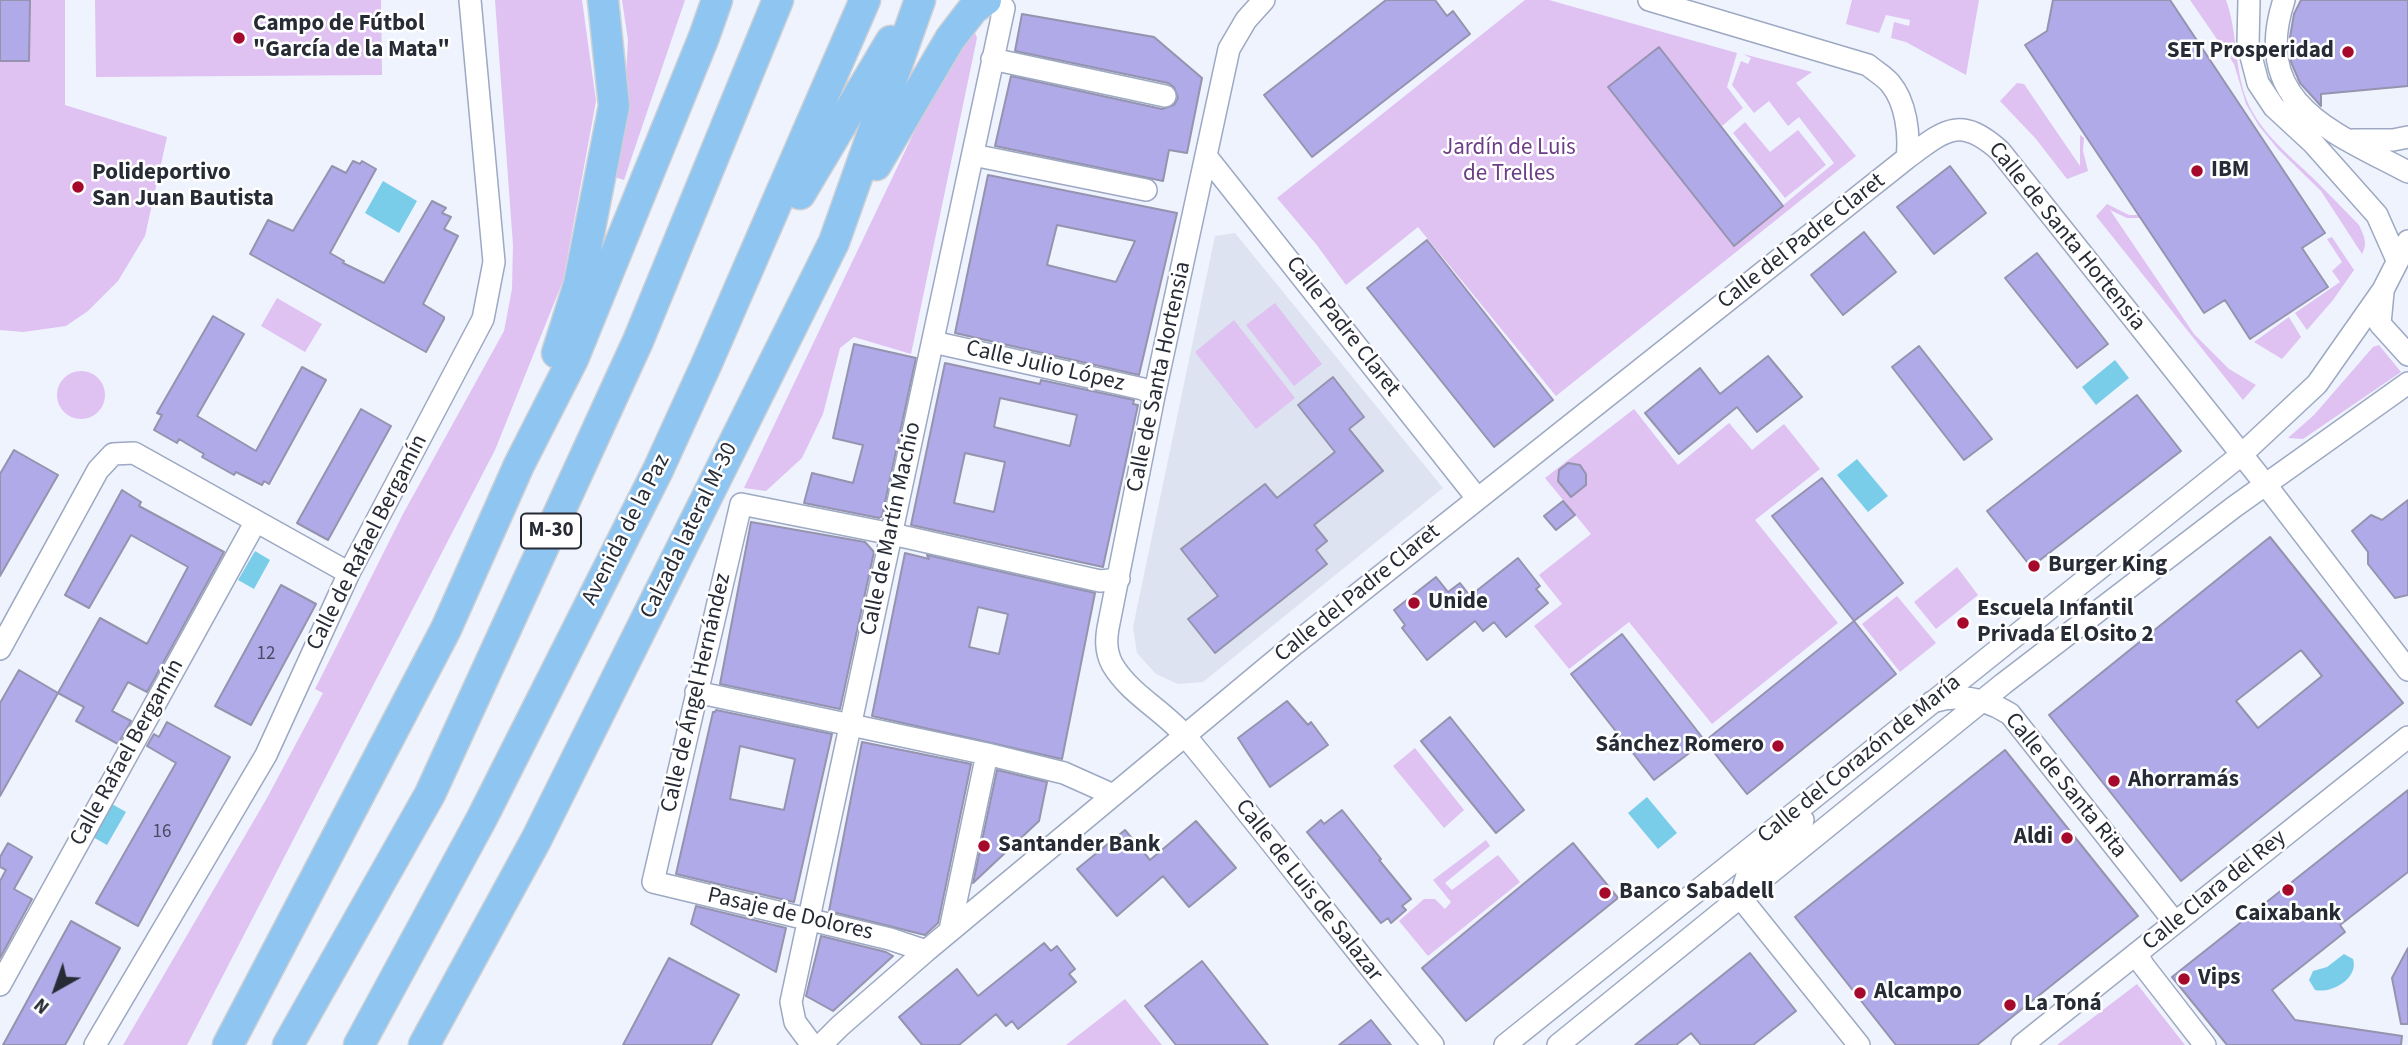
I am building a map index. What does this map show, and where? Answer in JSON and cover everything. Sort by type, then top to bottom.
[{"type":"highway","points":[[519,466],[579,284],[614,106],[603,0]]},
{"type":"highway","name":"M-30","points":[[228,1045],[446,629],[519,466],[573,359],[689,76],[717,0]]},
{"type":"highway","name":"M-30","points":[[288,1045],[430,794],[638,341],[778,0]]},
{"type":"highway","name":"Avenida de la Paz","points":[[359,1045],[482,818],[658,470],[865,0]]},
{"type":"highway","points":[[707,363],[819,159],[885,54],[910,0]]},
{"type":"highway","name":"Calzada lateral M-30","points":[[424,1045],[536,840],[834,242],[920,0]]},
{"type":"highway","points":[[878,161],[903,98],[939,33],[957,6],[965,0]]},
{"type":"highway","points":[[834,242],[950,39],[973,9],[995,4]]},
{"type":"street","name":"Calle de Rafael Bergamín","points":[[94,1045],[266,755],[349,573],[483,319],[494,262],[470,0]]},
{"type":"street","name":"Calle de Santa Hortensia","points":[[1185,735],[1130,688],[1111,662],[1106,647],[1107,634],[1154,396],[1229,49],[1246,20],[1264,0]]},
{"type":"street","points":[[1649,0],[1868,65],[1888,81],[1898,95],[1909,142],[1907,158]]},
{"type":"street","points":[[2249,0],[2248,45],[2258,83],[2274,107],[2313,144],[2377,215],[2397,260]]},
{"type":"street","points":[[2284,0],[2277,20],[2274,50],[2284,86],[2308,114],[2347,141],[2408,172]]},
{"type":"street","name":"Calle de Martín Machio","points":[[812,1045],[795,1022],[791,1002],[992,59],[995,4]]},
{"type":"street","points":[[992,59],[1165,96]]},
{"type":"street","name":"Calle de Santa Hortensia","points":[[1907,158],[1939,134],[1955,130],[1978,134],[1994,146],[2266,485],[2408,670]]},
{"type":"street","points":[[2347,141],[2408,137]]},
{"type":"street","points":[[972,155],[1146,190]]},
{"type":"street","name":"Calle Padre Claret","points":[[1206,156],[1477,498]]},
{"type":"street","name":"Calle del Padre Claret","points":[[821,1045],[839,1026],[1111,794],[1477,498],[1907,158]]},
{"type":"street","name":"Calle del Corazón de María","points":[[1505,1045],[2241,455],[2317,384],[2383,290],[2408,241]]},
{"type":"street","name":"Calle del Corazón de María","points":[[2383,290],[2380,324],[2408,355]]},
{"type":"street","name":"Calle Julio López","points":[[933,342],[1143,388],[1154,396]]},
{"type":"street","name":"Calle del Corazón de María","points":[[1558,1045],[2003,684],[2207,527],[2408,383]]},
{"type":"street","points":[[0,649],[99,470],[113,454],[134,453],[349,573]]},
{"type":"street","name":"Calle de Ángel Hernández","points":[[653,882],[741,504],[892,534]]},
{"type":"street","name":"Calle Rafael Bergamín","points":[[0,985],[257,521]]},
{"type":"street","points":[[892,534],[1100,581],[1119,579]]},
{"type":"street","points":[[2003,684],[2017,663],[2041,641],[2031,622]]},
{"type":"street","points":[[696,692],[987,754],[1064,773],[1111,794]]},
{"type":"street","name":"Calle de Santa Rita","points":[[1929,703],[1948,697],[1982,701],[2010,714],[2169,915],[2173,924]]},
{"type":"street","name":"Calle de Luis de Salazar","points":[[1185,735],[1433,1045]]},
{"type":"street","name":"Calle Clara del Rey","points":[[2022,1045],[2408,737]]},
{"type":"street","points":[[950,930],[987,754]]},
{"type":"street","points":[[1815,797],[1811,810],[1802,821],[1748,872],[1740,897],[1859,1045]]},
{"type":"street","name":"Pasaje de Dolores","points":[[653,882],[890,939],[926,951]]},
{"type":"street","points":[[1608,1005],[1618,990],[1666,944],[1669,936],[1661,919]]},
{"type":"street","points":[[2137,953],[2143,965],[2206,1045]]},
{"type":"shaded area","points":[[1235,233],[1443,488],[1203,682],[1178,684],[1156,674],[1137,653],[1133,627],[1215,236]]},
{"type":"green space","name":"Polideportivo San Juan Bautista","points":[[0,0],[65,0],[65,105],[167,137],[145,236],[118,281],[88,311],[66,326],[23,332],[0,330]]},
{"type":"green space","name":"Campo de Fútbol \"García de la Mata\"","points":[[95,0],[381,0],[382,75],[96,77]]},
{"type":"green space","points":[[495,0],[582,0],[596,101],[563,281],[495,450],[187,1045],[123,1045],[267,798],[323,693],[315,689],[403,514],[504,331],[512,289],[513,245]]},
{"type":"green space","points":[[622,0],[685,0],[624,180],[615,177],[624,109],[628,40]]},
{"type":"green space","name":"Jardín de Luis de Trelles","points":[[1525,0],[1549,0],[1737,53],[1727,87],[1743,108],[1722,126],[1659,47],[1608,88],[1734,246],[1834,163],[1799,117],[1788,126],[1769,101],[1754,113],[1732,85],[1741,61],[1748,64],[1751,58],[1743,54],[1812,72],[1796,83],[1856,156],[1556,396],[1418,227],[1346,285],[1277,198]]},
{"type":"green space","points":[[1852,0],[1979,0],[1966,75],[1906,42],[1891,38],[1894,22],[1909,26],[1910,20],[1886,15],[1879,33],[1846,24]]},
{"type":"green space","points":[[2190,0],[2226,0],[2247,101],[2276,143],[2359,225],[2365,243],[2362,254],[2321,191],[2278,149],[2259,126],[2246,104],[2234,64]]},
{"type":"green space","points":[[973,28],[977,38],[911,354],[854,337],[840,348],[823,414],[802,458],[766,491],[744,488],[929,101]]},
{"type":"green space","points":[[2017,83],[2024,84],[2080,166],[2080,135],[2084,138],[2083,151],[2088,171],[2067,179],[2036,139],[2000,101]]},
{"type":"green space","points":[[1745,122],[1770,152],[1798,130],[1826,165],[1785,198],[1733,133]]},
{"type":"green space","points":[[2107,204],[2129,215],[2139,215],[2141,218],[2127,218],[2110,210],[2194,334],[2229,369],[2256,385],[2243,400],[2096,216]]},
{"type":"green space","points":[[2332,237],[2354,270],[2307,330],[2295,313],[2340,282],[2332,271],[2342,262],[2327,239]]},
{"type":"green space","points":[[277,298],[322,324],[305,352],[261,326]]},
{"type":"green space","points":[[1275,303],[1322,364],[1294,386],[1246,325]]},
{"type":"green space","points":[[2289,317],[2301,337],[2282,359],[2254,342]]},
{"type":"green space","points":[[1234,320],[1295,398],[1256,429],[1195,352]]},
{"type":"green space","points":[[2379,345],[2401,372],[2303,439],[2288,438],[2314,415],[2373,347]]},
{"type":"green space","points":[[81,371],[98,378],[105,395],[98,412],[81,419],[64,412],[57,395],[64,378]]},
{"type":"green space","points":[[1634,409],[1678,465],[1729,423],[1752,450],[1784,424],[1820,469],[1755,520],[1838,623],[1712,724],[1629,622],[1569,669],[1534,626],[1562,604],[1539,575],[1591,534],[1545,478]]},
{"type":"green space","points":[[1957,567],[1978,595],[1936,629],[1914,602]]},
{"type":"green space","points":[[1897,596],[1936,643],[1900,672],[1862,624]]},
{"type":"green space","points":[[1415,748],[1464,810],[1444,828],[1393,766]]},
{"type":"green space","points":[[1486,840],[1490,846],[1445,883],[1452,890],[1498,855],[1520,882],[1428,956],[1399,921],[1424,899],[1435,899],[1445,909],[1451,902],[1433,880]]},
{"type":"green space","points":[[2137,984],[2185,1045],[2057,1045]]},
{"type":"green space","points":[[1125,999],[1162,1045],[1066,1045]]},
{"type":"water","points":[[383,181],[417,201],[399,233],[365,213]]},
{"type":"water","points":[[2115,360],[2129,378],[2096,405],[2082,387]]},
{"type":"water","points":[[1857,459],[1888,496],[1868,512],[1837,475]]},
{"type":"water","points":[[255,551],[270,560],[254,589],[238,580]]},
{"type":"water","points":[[1647,797],[1677,833],[1658,849],[1628,813]]},
{"type":"water","points":[[112,804],[126,812],[107,845],[93,837]]},
{"type":"water","points":[[2344,954],[2353,959],[2354,966],[2348,978],[2329,990],[2315,990],[2309,980],[2313,971],[2327,967]]},
{"type":"building","points":[[0,0],[30,0],[29,61],[0,61]]},
{"type":"building","points":[[1386,0],[1435,0],[1447,16],[1453,11],[1470,34],[1312,157],[1264,95]]},
{"type":"building","name":"IBM","points":[[2053,0],[2170,0],[2325,233],[2302,248],[2328,287],[2250,339],[2225,300],[2204,313],[2025,45],[2047,31]]},
{"type":"building","name":"SET Prosperidad","points":[[2301,0],[2408,0],[2408,86],[2321,94],[2321,106],[2300,83],[2291,62],[2290,37],[2294,14]]},
{"type":"building","points":[[1022,14],[1154,37],[1202,78],[1187,153],[1169,150],[1163,181],[995,146],[1011,76],[1162,109],[1174,105],[1178,98],[1174,87],[1168,83],[1015,51]]},
{"type":"building","points":[[1659,47],[1783,206],[1734,246],[1608,87]]},
{"type":"building","points":[[353,161],[360,164],[362,161],[376,169],[330,253],[344,261],[343,263],[384,283],[432,201],[446,208],[442,213],[451,217],[444,229],[458,236],[423,304],[444,319],[426,352],[250,254],[268,220],[293,231],[332,166],[346,173]]},
{"type":"building","points":[[1950,166],[1986,213],[1934,254],[1897,207]]},
{"type":"building","points":[[988,175],[1177,213],[1139,375],[955,333]],"holes":[[[1057,225],[1135,241],[1116,282],[1047,265]]]},
{"type":"building","points":[[1864,232],[1896,272],[1843,315],[1811,275]]},
{"type":"building","points":[[1427,240],[1553,400],[1494,447],[1367,288]]},
{"type":"building","points":[[2037,253],[2108,344],[2077,368],[2005,278]]},
{"type":"building","points":[[213,316],[244,334],[197,416],[256,451],[302,367],[326,380],[269,484],[264,481],[262,485],[236,472],[234,475],[202,457],[204,454],[179,439],[177,443],[154,430],[162,415],[157,413]]},
{"type":"building","points":[[854,344],[916,358],[882,516],[879,518],[804,503],[812,473],[853,483],[863,445],[833,438]]},
{"type":"building","points":[[1919,346],[1992,439],[1964,460],[1892,367]]},
{"type":"building","points":[[1768,356],[1802,397],[1757,432],[1737,407],[1679,454],[1645,413],[1700,368],[1720,394]]},
{"type":"building","points":[[945,363],[1040,384],[1041,380],[1134,400],[1133,404],[1138,405],[1103,567],[911,525]],"holes":[[[1000,398],[1077,415],[1070,446],[994,427]],[[965,453],[1005,462],[994,512],[954,503]]]},
{"type":"building","points":[[1333,377],[1364,417],[1349,429],[1383,471],[1314,525],[1327,541],[1316,550],[1327,564],[1215,653],[1188,619],[1218,596],[1181,549],[1265,484],[1277,498],[1335,452],[1298,405]]},
{"type":"building","points":[[2137,395],[2181,451],[2031,567],[1987,511]]},
{"type":"building","points":[[361,409],[391,426],[328,540],[297,523]]},
{"type":"building","points":[[14,450],[58,475],[0,576],[0,474]]},
{"type":"building","points":[[1568,463],[1580,465],[1586,474],[1586,485],[1571,497],[1558,481],[1559,470]]},
{"type":"building","points":[[1822,478],[1903,583],[1854,621],[1772,516]]},
{"type":"building","points":[[122,490],[141,502],[139,506],[224,552],[147,692],[128,682],[112,711],[131,721],[118,744],[76,721],[84,707],[58,693],[100,618],[147,644],[188,567],[131,535],[89,608],[65,595]]},
{"type":"building","points":[[2408,500],[2408,595],[2395,598],[2368,564],[2368,552],[2352,531],[2371,515],[2382,520]]},
{"type":"building","points":[[1563,501],[1575,515],[1556,530],[1544,516]]},
{"type":"building","points":[[751,522],[865,542],[874,552],[840,709],[720,684]]},
{"type":"building","points":[[2270,537],[2403,703],[2181,881],[2049,715]],"holes":[[[2301,650],[2322,676],[2258,728],[2236,701]]]},
{"type":"building","points":[[905,553],[929,559],[927,555],[1095,593],[1062,759],[872,716]],"holes":[[[978,607],[1008,614],[999,654],[969,647]]]},
{"type":"building","points":[[1518,558],[1540,586],[1536,589],[1548,603],[1506,637],[1494,622],[1483,631],[1475,621],[1427,660],[1402,628],[1405,625],[1394,610],[1436,577],[1448,592],[1460,583],[1470,596]]},
{"type":"building","points":[[281,585],[316,604],[251,725],[215,706]]},
{"type":"building","points":[[1854,621],[1896,674],[1747,794],[1705,741]]},
{"type":"building","points":[[1622,634],[1705,741],[1654,780],[1571,674]]},
{"type":"building","points":[[19,670],[58,693],[0,796],[0,703]]},
{"type":"building","points":[[1287,701],[1308,725],[1311,722],[1328,745],[1270,787],[1238,738]]},
{"type":"building","points":[[716,710],[832,734],[794,902],[676,874]],"holes":[[[740,746],[795,759],[784,810],[730,799]]]},
{"type":"building","points":[[1450,717],[1524,810],[1496,833],[1421,741]]},
{"type":"building","points":[[167,722],[230,757],[138,926],[96,903],[176,763],[147,746],[154,734],[159,737]]},
{"type":"building","points":[[862,742],[971,764],[938,923],[925,935],[829,911]]},
{"type":"building","points":[[2005,750],[2138,916],[1977,1045],[1896,1045],[1795,917]]},
{"type":"building","points":[[997,770],[1047,782],[1039,821],[973,883]]},
{"type":"building","points":[[2408,790],[2408,872],[2340,925],[2345,932],[2272,990],[2295,1020],[2402,1036],[2401,1045],[2227,1045],[2172,977]]},
{"type":"building","points":[[1342,810],[1411,899],[1402,906],[1406,910],[1391,923],[1388,918],[1381,923],[1307,832],[1321,820],[1324,824]]},
{"type":"building","points":[[1196,821],[1236,868],[1189,907],[1163,876],[1117,916],[1077,869],[1125,830],[1150,860]]},
{"type":"building","points":[[8,843],[32,857],[14,889],[32,899],[0,958],[0,881],[6,870],[0,867],[0,857]]},
{"type":"building","points":[[1573,843],[1618,898],[1466,1021],[1422,968]]},
{"type":"building","points":[[696,906],[786,928],[776,972],[691,924]]},
{"type":"building","points":[[71,921],[120,948],[65,1045],[3,1045]]},
{"type":"building","points":[[821,936],[893,956],[833,1011],[806,996]]},
{"type":"building","points":[[1044,943],[1051,951],[1057,946],[1075,969],[1069,974],[1076,982],[1018,1029],[1012,1021],[1006,1026],[996,1014],[959,1045],[922,1045],[899,1017],[957,969],[978,996]]},
{"type":"building","points":[[2408,948],[2408,1024],[2401,1024],[2392,978]]},
{"type":"building","points":[[1750,953],[1796,1011],[1753,1045],[1701,1045],[1691,1033],[1676,1045],[1635,1045]]},
{"type":"building","points":[[669,958],[739,995],[711,1045],[623,1045]]},
{"type":"building","points":[[1202,961],[1268,1045],[1176,1045],[1145,1006]]},
{"type":"building","points":[[1371,1020],[1391,1045],[1339,1045]]},
{"type":"place","name":"Campo de Fútbol \"García de la Mata\"","points":[[239,38]]},
{"type":"place","name":"SET Prosperidad","points":[[2348,52]]},
{"type":"place","name":"IBM","points":[[2197,171]]},
{"type":"place","name":"Polideportivo San Juan Bautista","points":[[78,187]]},
{"type":"place","name":"Burger King","points":[[2034,566]]},
{"type":"place","name":"Unide","points":[[1414,603]]},
{"type":"place","name":"Escuela Infantil Privada El Osito 2","points":[[1963,623]]},
{"type":"place","name":"Sánchez Romero","points":[[1778,746]]},
{"type":"place","name":"Ahorramás","points":[[2114,781]]},
{"type":"place","name":"Aldi","points":[[2067,838]]},
{"type":"place","name":"Santander Bank","points":[[984,846]]},
{"type":"place","name":"Caixabank","points":[[2288,890]]},
{"type":"place","name":"Banco Sabadell","points":[[1605,893]]},
{"type":"place","name":"Vips","points":[[2184,979]]},
{"type":"place","name":"Alcampo","points":[[1860,993]]},
{"type":"place","name":"La Toná","points":[[2010,1005]]}]
